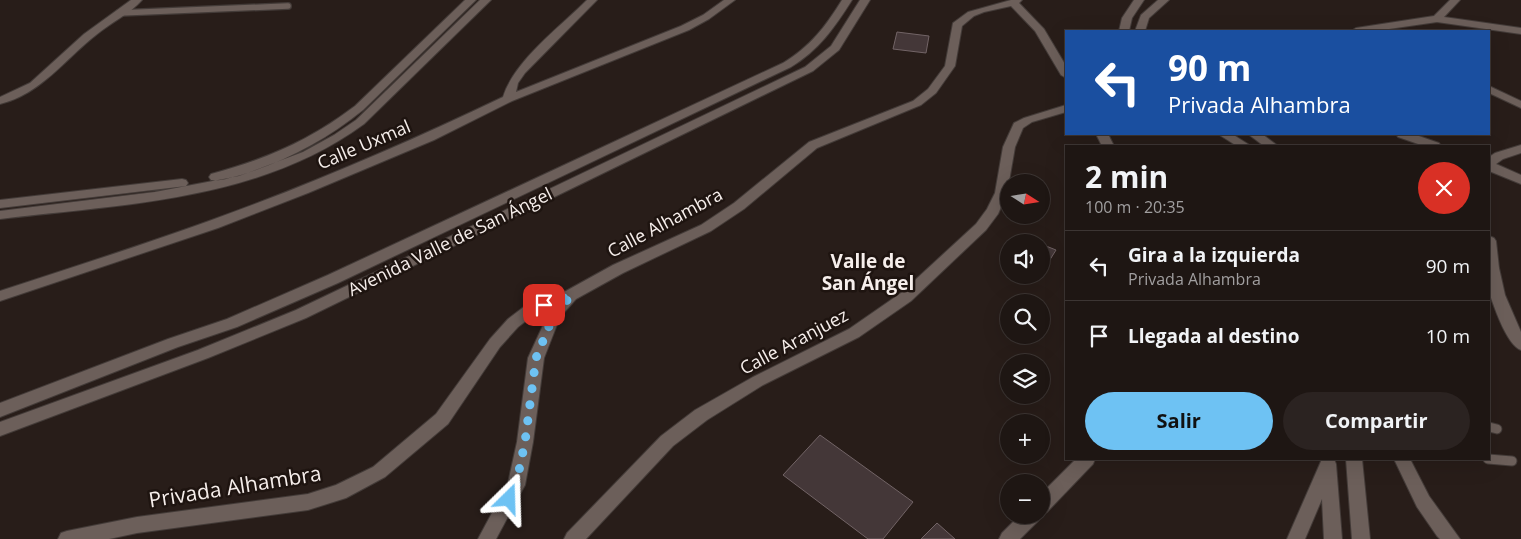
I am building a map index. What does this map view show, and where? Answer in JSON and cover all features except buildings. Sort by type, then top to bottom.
[{"type":"street","points":[[0,101],[34,85],[56,68],[82,42],[137,0]]},
{"type":"street","points":[[0,204],[173,184],[220,176],[288,154],[326,133],[359,108],[471,0]]},
{"type":"street","points":[[0,215],[200,189],[263,174],[307,155],[338,138],[372,111],[486,0]]},
{"type":"street","points":[[508,100],[513,83],[521,71],[592,0]]},
{"type":"street","name":"Calle Uxmal","points":[[0,296],[213,225],[304,190],[430,137],[508,100],[685,28],[706,17],[730,0]]},
{"type":"street","name":"Avenida Valle de San Ángel","points":[[0,410],[173,343],[232,323],[333,279],[787,64],[819,42],[847,0]]},
{"type":"street","name":"Avenida Valle de San Ángel","points":[[0,429],[203,354],[301,314],[810,69],[835,48],[865,0]]},
{"type":"street","points":[[1124,30],[1126,18],[1139,0]]},
{"type":"street","points":[[1140,30],[1140,24],[1146,14],[1164,0]]},
{"type":"street","points":[[1438,19],[1455,0]]},
{"type":"street","points":[[1015,1],[1039,29],[1065,73]]},
{"type":"street","name":"Calle Alhambra","points":[[487,539],[516,485],[525,442],[536,358],[554,314],[572,295],[618,269],[706,228],[739,206],[813,145],[917,103],[932,91],[950,66],[957,25],[970,14],[1015,1]]},
{"type":"street","points":[[1363,30],[1438,19],[1521,31]]},
{"type":"street","points":[[1490,90],[1521,105]]},
{"type":"street","points":[[359,108],[372,111]]},
{"type":"street","name":"Calle Aranjuez","points":[[573,539],[667,441],[702,415],[758,381],[854,333],[906,297],[981,227],[993,211],[1001,193],[1009,147],[1018,126],[1028,120],[1065,108]]},
{"type":"street","points":[[1226,135],[1242,145]]},
{"type":"street","points":[[1256,135],[1270,145]]},
{"type":"street","points":[[1405,135],[1432,145]]},
{"type":"street","points":[[1490,164],[1499,156],[1521,149]]},
{"type":"street","points":[[1490,165],[1521,180]]},
{"type":"street","points":[[1490,249],[1500,305],[1506,320],[1521,344]]},
{"type":"street","name":"Privada Alhambra","points":[[66,539],[137,524],[308,502],[340,492],[379,472],[442,419],[495,343],[513,323],[530,310],[572,295]]},
{"type":"street","points":[[1050,497],[1085,460]]},
{"type":"street","points":[[1354,460],[1360,539]]},
{"type":"street","points":[[1402,460],[1415,489],[1433,520],[1451,539]]},
{"type":"street","points":[[1328,462],[1333,539]]},
{"type":"street","points":[[1296,539],[1328,462]]},
{"type":"street","points":[[1008,539],[1023,524]]},
{"type":"lane","points":[[119,13],[288,6]]},
{"type":"lane","points":[[1490,459],[1512,462]]},
{"type":"district","name":"Valle de San Ángel","points":[[868,272]]},
{"type":"route","points":[[509,499],[516,485],[525,442],[536,358],[545,331],[554,314],[572,295],[544,305]]}]
